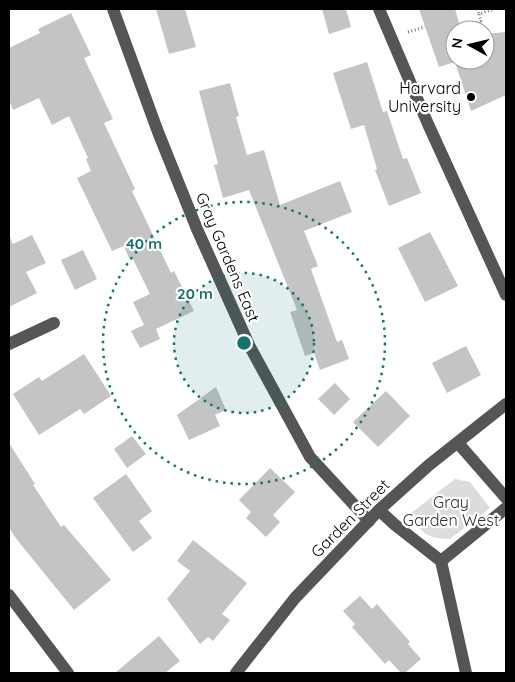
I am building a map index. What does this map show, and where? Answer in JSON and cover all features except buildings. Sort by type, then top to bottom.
[{"type":"street","name":"Gray Gardens East","points":[[113,9],[197,229],[249,345],[310,457],[369,521]]},
{"type":"street","points":[[379,9],[428,124],[506,295]]},
{"type":"street","points":[[9,344],[54,323]]},
{"type":"street","name":"Garden Street","points":[[236,673],[295,598],[379,510],[429,464],[506,404]]},
{"type":"street","points":[[458,443],[506,498]]},
{"type":"street","points":[[441,561],[506,508]]},
{"type":"street","points":[[379,510],[441,561],[466,673]]},
{"type":"street","points":[[9,595],[68,673]]},
{"type":"path","points":[[477,9],[481,20]]},
{"type":"path","points":[[479,14],[494,9]]},
{"type":"path","points":[[408,32],[425,27]]},
{"type":"green space","name":"Gray Garden West","points":[[455,479],[470,482],[490,508],[450,539],[430,536],[418,526],[410,514]]},
{"type":"place","name":"Harvard University","points":[[471,97]]}]
